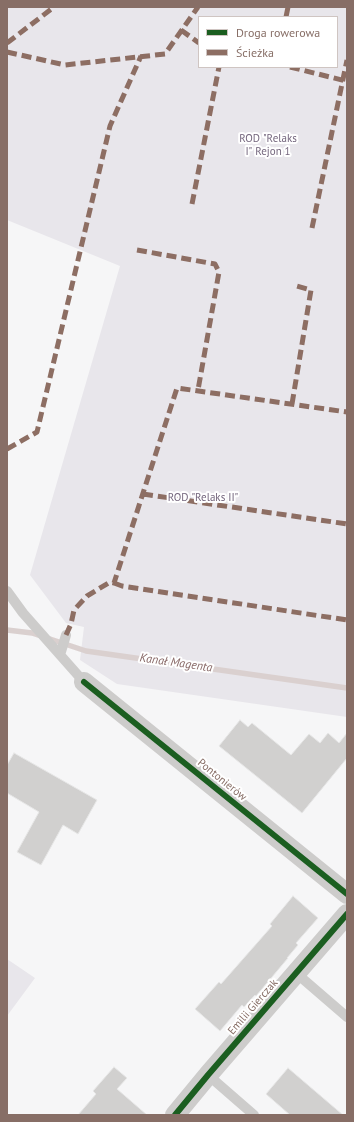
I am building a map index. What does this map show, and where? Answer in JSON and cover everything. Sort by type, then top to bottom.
[{"type":"street","name":"Pontonierów","points":[[84,682],[347,894]]},
{"type":"street","name":"Emilii Gierczak","points":[[175,1115],[347,914]]},
{"type":"lane","name":"Pontonierów","points":[[7,592],[23,614],[84,682]]},
{"type":"lane","points":[[60,655],[66,635]]},
{"type":"lane","points":[[296,973],[347,1017]]},
{"type":"lane","points":[[208,1075],[254,1115]]},
{"type":"green space","points":[[7,7],[347,7],[347,717],[117,684],[80,660],[84,627],[66,623],[30,575],[120,266],[7,220]]},
{"type":"green space","points":[[7,959],[35,978],[7,1016]]},
{"type":"building","points":[[240,720],[248,727],[252,723],[291,755],[309,734],[320,743],[328,733],[339,743],[347,733],[347,758],[302,813],[219,746]]},
{"type":"building","points":[[14,753],[97,800],[78,834],[63,825],[41,865],[17,852],[39,812],[7,793],[7,765]]},
{"type":"building","points":[[293,896],[318,918],[296,943],[298,945],[256,996],[255,995],[244,1007],[242,1005],[220,1031],[195,1009],[219,982],[221,984],[272,926],[270,924]]},
{"type":"building","points":[[114,1067],[127,1078],[117,1089],[147,1115],[78,1115],[96,1094],[93,1091]]},
{"type":"building","points":[[288,1068],[343,1115],[290,1115],[266,1094]]},
{"type":"waterway","name":"Kanał Magenta","points":[[7,630],[32,633],[86,651],[347,688]]},
{"type":"marked path","points":[[7,43],[54,7]]},
{"type":"marked path","points":[[7,52],[65,65],[165,54],[198,7]]},
{"type":"marked path","points":[[286,16],[288,7]]},
{"type":"marked path","points":[[181,30],[198,42]]},
{"type":"marked path","points":[[7,449],[37,432],[110,126],[141,56]]},
{"type":"marked path","points":[[312,228],[347,60]]},
{"type":"marked path","points":[[192,204],[219,68]]},
{"type":"marked path","points":[[294,68],[346,81]]},
{"type":"marked path","points":[[137,250],[215,264],[219,272],[198,390]]},
{"type":"marked path","points":[[292,404],[311,290],[297,286]]},
{"type":"marked path","points":[[66,635],[71,624],[74,610],[87,596],[110,582],[114,583],[177,388],[347,412]]},
{"type":"marked path","points":[[143,494],[347,524]]},
{"type":"marked path","points":[[114,583],[122,586],[347,620]]},
{"type":"cycle path","points":[[84,682],[347,894]]},
{"type":"cycle path","points":[[175,1115],[347,914]]},
{"type":"park label","name":"ROD \"Relaks I\" Rejon 1","points":[[268,145]]},
{"type":"park label","name":"ROD \"Relaks II\"","points":[[203,498]]}]
